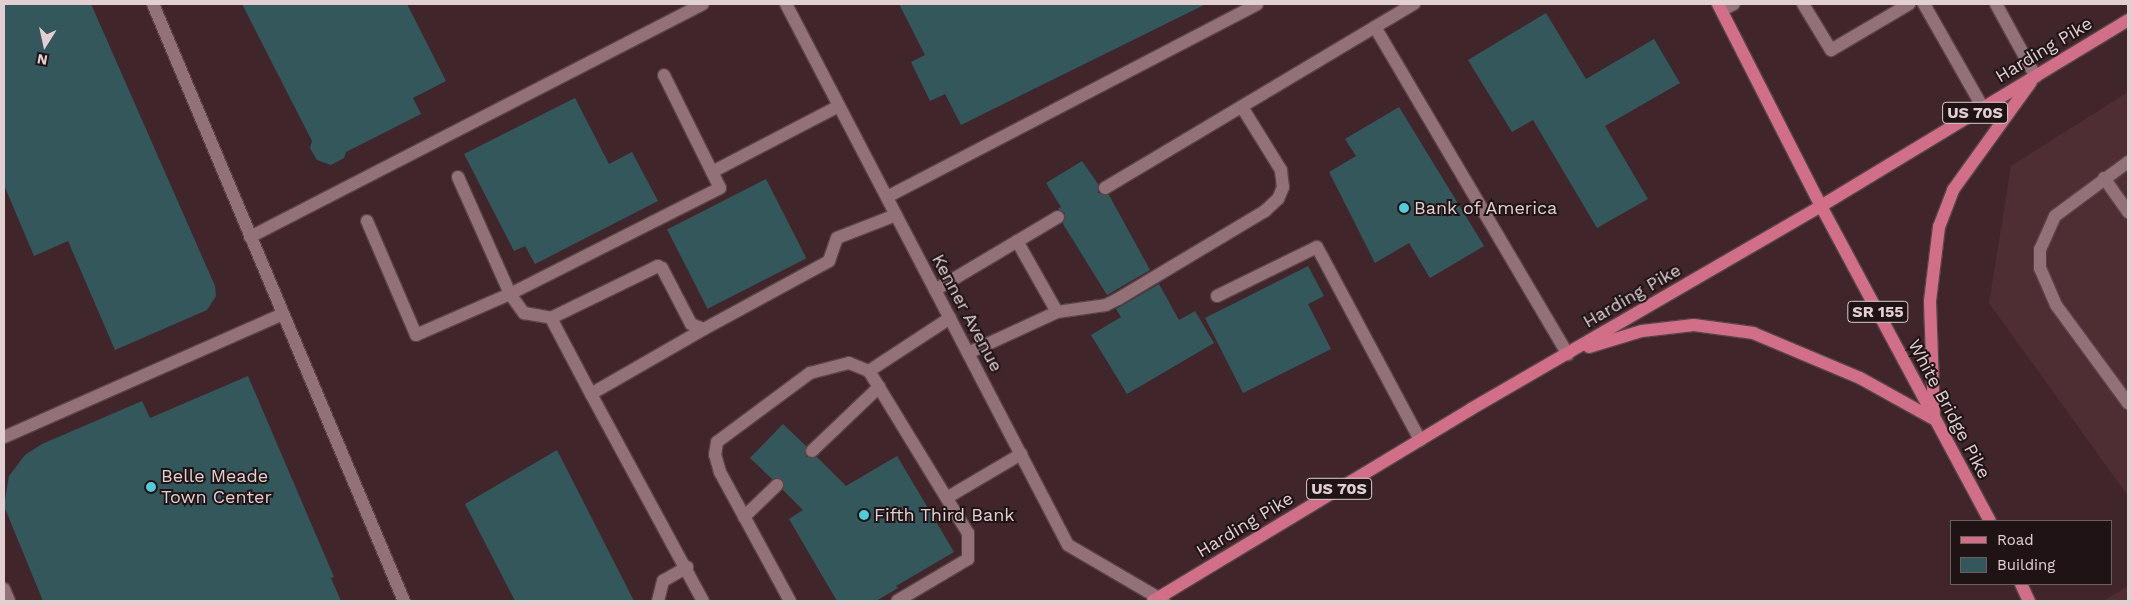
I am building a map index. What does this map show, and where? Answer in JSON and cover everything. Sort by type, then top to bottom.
[{"type":"main road","name":"White Bridge Pike","points":[[1720,7],[1821,206],[1989,520]]},
{"type":"main road","name":"Harding Pike","points":[[1159,600],[1420,440],[1821,206],[2128,20]]},
{"type":"main road","points":[[1934,419],[1930,301],[1939,227],[1953,190],[2036,77]]},
{"type":"main road","points":[[1568,354],[1642,331],[1694,325],[1753,333],[1860,378],[1934,419]]},
{"type":"main road","points":[[2021,585],[2029,601]]},
{"type":"street","points":[[153,4],[404,601]]},
{"type":"street","points":[[250,237],[703,4]]},
{"type":"street","name":"Kenner Avenue","points":[[786,4],[1068,545],[1159,600]]},
{"type":"street","points":[[887,197],[1257,4]]},
{"type":"street","points":[[1105,188],[1414,4]]},
{"type":"street","points":[[1720,7],[1734,4]]},
{"type":"street","points":[[1803,4],[1830,50],[1909,4]]},
{"type":"street","points":[[1924,4],[1983,108]]},
{"type":"street","points":[[1996,4],[2036,77]]},
{"type":"street","points":[[1375,28],[1568,354]]},
{"type":"street","points":[[367,221],[416,335],[510,294],[720,188],[664,75]]},
{"type":"street","points":[[712,172],[839,106]]},
{"type":"street","points":[[968,353],[1057,312],[1098,306],[1118,299],[1209,246],[1278,199],[1283,187],[1281,170],[1242,107]]},
{"type":"street","points":[[2128,162],[2055,216],[2040,249],[2040,268],[2056,305],[2128,403]]},
{"type":"street","points":[[458,177],[510,294],[524,313],[551,318],[658,266],[662,268],[691,324],[704,329]]},
{"type":"street","points":[[2104,178],[2128,212]]},
{"type":"street","points":[[591,394],[704,329],[829,261],[837,238],[896,215]]},
{"type":"street","points":[[935,290],[1058,217]]},
{"type":"street","points":[[1017,241],[1057,312]]},
{"type":"street","points":[[1217,296],[1317,247],[1420,440]]},
{"type":"street","points":[[4,436],[283,314]]},
{"type":"street","points":[[551,318],[687,567],[703,601]]},
{"type":"street","points":[[869,371],[950,318]]},
{"type":"street","points":[[790,601],[720,472],[715,455],[718,442],[810,373],[849,363],[869,371],[948,497],[968,533],[968,559],[897,601]]},
{"type":"street","points":[[812,452],[879,387]]},
{"type":"street","points":[[948,497],[1021,454]]},
{"type":"street","points":[[744,517],[777,485]]},
{"type":"street","points":[[658,601],[663,581],[687,567]]},
{"type":"street","points":[[4,589],[9,601]]},
{"type":"shaded area","points":[[2128,92],[2128,496],[1989,303],[2011,166]]},
{"type":"shaded area","points":[[2128,586],[2128,601],[2105,601],[2105,600]]},
{"type":"building","points":[[4,4],[91,4],[215,286],[216,296],[207,310],[115,350],[68,241],[34,256],[4,185]]},
{"type":"building","points":[[242,4],[407,4],[446,81],[413,98],[421,114],[346,152],[344,158],[331,165],[317,160],[310,148],[312,141]]},
{"type":"building","points":[[899,4],[1206,4],[961,125],[945,94],[930,101],[911,62],[925,55]]},
{"type":"building","points":[[1546,13],[1586,79],[1654,39],[1680,83],[1605,126],[1648,199],[1597,228],[1533,120],[1512,132],[1468,60]]},
{"type":"building","points":[[575,98],[609,164],[632,152],[658,201],[535,264],[525,246],[514,251],[464,154]]},
{"type":"building","name":"Bank of America","points":[[1399,107],[1484,246],[1430,278],[1409,243],[1375,263],[1329,172],[1356,156],[1345,139]]},
{"type":"building","points":[[1082,161],[1098,184],[1098,193],[1109,195],[1150,270],[1107,295],[1063,224],[1065,213],[1058,209],[1061,207],[1046,183]]},
{"type":"building","points":[[766,179],[806,258],[708,309],[667,229]]},
{"type":"building","points":[[1308,266],[1324,296],[1308,304],[1331,349],[1243,393],[1205,318]]},
{"type":"building","points":[[1159,284],[1179,320],[1195,311],[1214,343],[1127,394],[1091,335],[1121,317],[1116,309]]},
{"type":"building","name":"Belle Meade Town Center","points":[[248,376],[334,577],[331,578],[341,601],[43,601],[4,506],[9,476],[25,455],[42,444],[142,401],[150,418]]},
{"type":"building","name":"Fifth Third Bank","points":[[783,424],[806,446],[806,457],[817,457],[846,486],[897,456],[954,552],[896,586],[898,588],[876,601],[837,601],[789,519],[803,510],[783,490],[782,479],[772,479],[750,458]]},
{"type":"building","points":[[557,450],[634,601],[515,601],[465,504]]},
{"type":"place","name":"Bank of America","points":[[1404,208]]},
{"type":"place","name":"Belle Meade Town Center","points":[[151,487]]},
{"type":"place","name":"Fifth Third Bank","points":[[864,515]]}]
